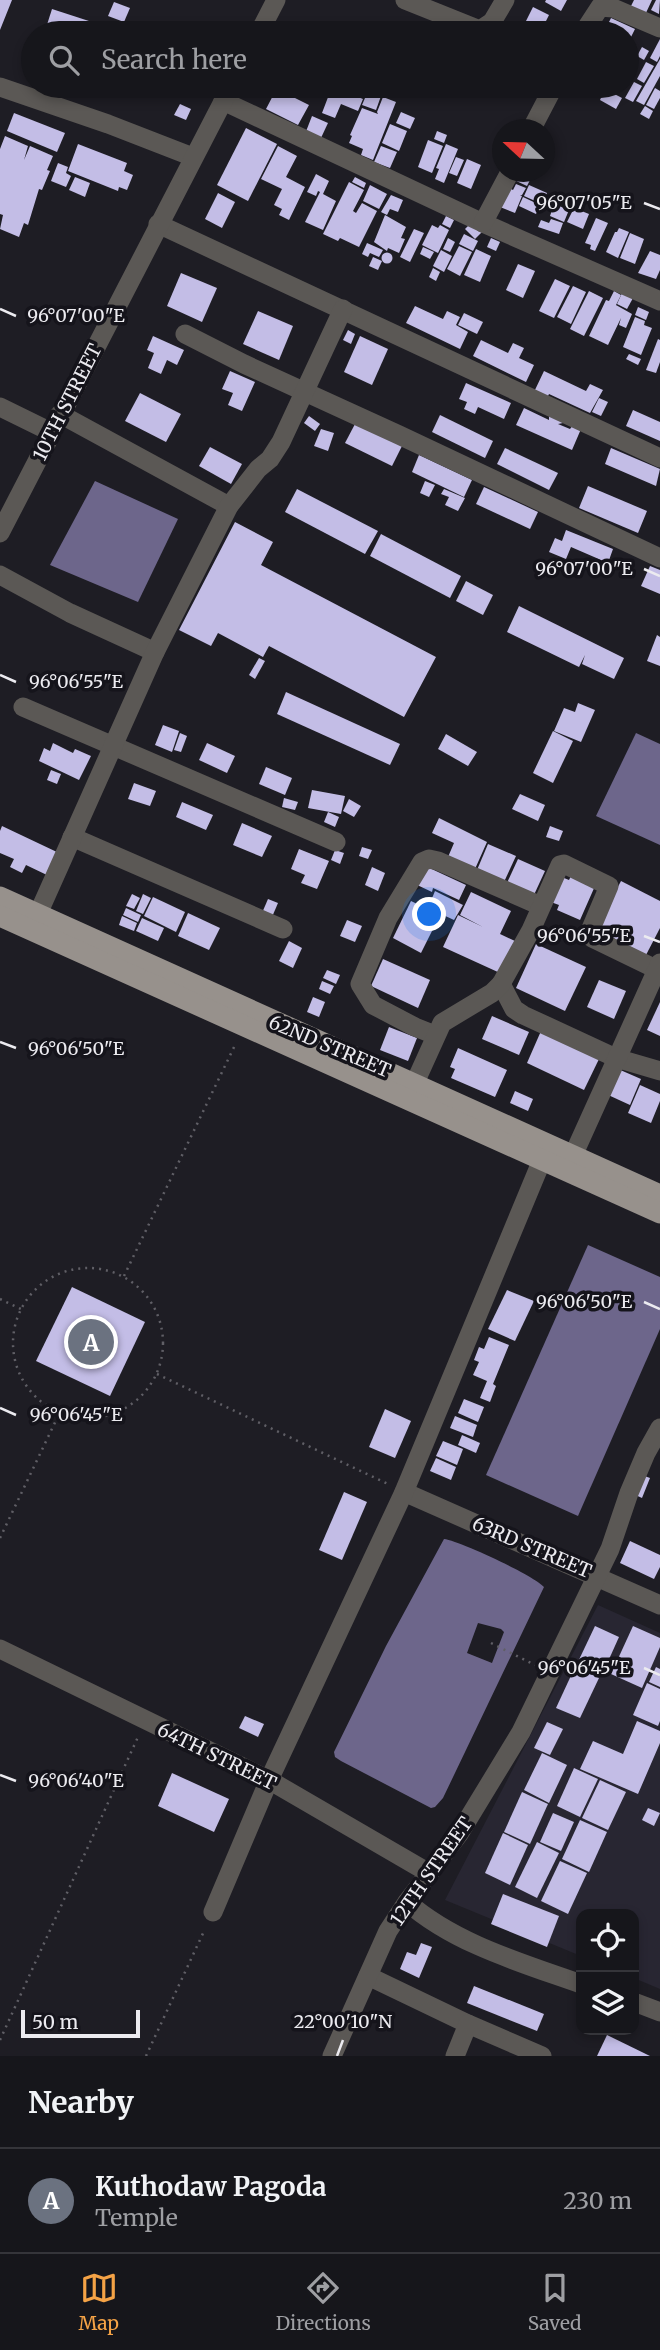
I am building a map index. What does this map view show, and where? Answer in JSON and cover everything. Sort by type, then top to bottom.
[{"type":"main road","name":"62ND STREET","points":[[0,897],[247,1019]]},
{"type":"main road","name":"62ND STREET","points":[[0,916],[411,1091],[569,1163],[660,1213]]},
{"type":"main road","name":"62ND STREET","points":[[411,1091],[542,1160],[569,1163],[660,1195]]},
{"type":"street","points":[[265,21],[276,0]]},
{"type":"street","points":[[405,0],[455,21]]},
{"type":"street","points":[[493,21],[505,0]]},
{"type":"street","points":[[591,21],[600,7],[613,8],[660,28]]},
{"type":"street","points":[[0,87],[21,94]]},
{"type":"street","points":[[32,98],[193,157]]},
{"type":"street","name":"10TH STREET","points":[[0,533],[224,98]]},
{"type":"street","points":[[237,98],[483,223],[660,301]]},
{"type":"street","points":[[537,119],[548,98]]},
{"type":"street","points":[[483,223],[505,182]]},
{"type":"street","points":[[158,224],[660,458]]},
{"type":"street","points":[[38,914],[155,652],[229,506],[275,452],[344,309]]},
{"type":"street","points":[[185,334],[305,393],[660,558]]},
{"type":"street","points":[[0,407],[51,432]]},
{"type":"street","points":[[61,414],[229,506]]},
{"type":"street","points":[[0,575],[70,613],[155,652]]},
{"type":"street","points":[[23,706],[336,842]]},
{"type":"street","points":[[72,837],[283,929]]},
{"type":"street","points":[[435,1035],[373,1005],[360,984],[388,918],[422,862],[429,859],[438,861],[541,906]]},
{"type":"street","points":[[411,1091],[442,1023],[492,993],[501,984],[531,930],[560,865],[607,885],[609,887],[590,935],[597,942],[659,968],[569,1163]]},
{"type":"street","points":[[501,984],[514,1009],[523,1015],[616,1058],[660,1071]]},
{"type":"street","points":[[213,1912],[269,1780],[404,1492],[542,1160]]},
{"type":"street","name":"12TH STREET","points":[[332,2056],[388,1931],[459,1835],[522,1731],[598,1576],[633,1483],[660,1428]]},
{"type":"street","name":"63RD STREET","points":[[404,1492],[660,1605]]},
{"type":"street","name":"64TH STREET","points":[[0,1649],[269,1780],[429,1873]]},
{"type":"street","points":[[407,1902],[426,1917],[464,1939],[576,1982]]},
{"type":"street","points":[[368,1976],[542,2056]]},
{"type":"street","points":[[639,2004],[660,2012]]},
{"type":"street","points":[[455,2056],[468,2024]]},
{"type":"path","points":[[124,1276],[247,1019]]},
{"type":"path","points":[[98,1268],[124,1276],[140,1288],[154,1306],[162,1328],[163,1352],[157,1374],[143,1394],[125,1409],[103,1417],[79,1418],[59,1413],[37,1398],[23,1380],[15,1357],[14,1334],[21,1309],[34,1292],[52,1277],[74,1269],[98,1268]]},
{"type":"path","points":[[0,1299],[21,1309]]},
{"type":"path","points":[[157,1374],[404,1492]]},
{"type":"path","points":[[0,1538],[59,1413]]},
{"type":"path","points":[[491,1643],[516,1655]]},
{"type":"path","points":[[0,2040],[145,1720]]},
{"type":"path","points":[[146,2056],[213,1912]]},
{"type":"shaded area","points":[[95,481],[178,519],[138,602],[50,565]]},
{"type":"shaded area","points":[[636,733],[660,744],[660,845],[596,816]]},
{"type":"shaded area","points":[[588,1245],[660,1277],[660,1329],[578,1516],[486,1475]]},
{"type":"shaded area","points":[[444,1539],[497,1560],[544,1587],[443,1798],[435,1807],[431,1808],[335,1757],[334,1752],[386,1646]],"holes":[[[478,1623],[504,1632],[492,1663],[467,1653]]]},
{"type":"shaded area","points":[[598,1605],[660,1633],[660,1989],[639,1980],[639,1909],[576,1909],[576,1954],[445,1900]]},
{"type":"building","points":[[0,0],[12,0],[0,30]]},
{"type":"building","points":[[567,0],[561,11],[545,2]]},
{"type":"building","points":[[634,0],[652,0],[645,15],[630,8]]},
{"type":"building","points":[[656,0],[660,0],[659,14],[651,10]]},
{"type":"building","points":[[114,2],[130,8],[124,21],[108,16]]},
{"type":"building","points":[[533,7],[549,15],[546,21],[526,21]]},
{"type":"building","points":[[52,9],[89,21],[48,21]]},
{"type":"building","points":[[660,39],[660,56],[657,62],[650,58]]},
{"type":"building","points":[[642,47],[649,51],[644,60],[639,57]]},
{"type":"building","points":[[660,59],[660,76],[644,105],[636,101]]},
{"type":"building","points":[[646,62],[654,66],[644,83],[639,80]]},
{"type":"building","points":[[655,88],[660,91],[660,98],[654,109],[646,105]]},
{"type":"building","points":[[272,98],[295,98],[309,105],[298,125],[266,109]]},
{"type":"building","points":[[328,98],[363,99],[358,111],[341,104],[335,118],[322,113]]},
{"type":"building","points":[[365,98],[380,98],[376,110],[362,105]]},
{"type":"building","points":[[383,98],[396,102],[373,160],[361,155],[363,149],[349,143],[362,108],[378,114]]},
{"type":"building","points":[[601,98],[622,98],[616,109],[600,100]]},
{"type":"building","points":[[180,104],[191,109],[186,120],[174,115]]},
{"type":"building","points":[[645,106],[653,111],[649,119],[640,114]]},
{"type":"building","points":[[401,112],[415,118],[410,129],[396,123]]},
{"type":"building","points":[[14,113],[65,133],[57,152],[7,131]]},
{"type":"building","points":[[312,116],[328,123],[320,140],[305,134]]},
{"type":"building","points":[[390,124],[407,131],[399,151],[382,143]]},
{"type":"building","points":[[246,128],[277,144],[248,201],[217,185]]},
{"type":"building","points":[[437,131],[447,135],[444,143],[434,139]]},
{"type":"building","points":[[5,136],[28,146],[24,160],[30,146],[53,156],[47,170],[50,171],[42,190],[39,189],[28,225],[24,223],[19,237],[0,229],[3,215],[0,214],[0,149]]},
{"type":"building","points":[[428,140],[443,146],[432,173],[418,167]]},
{"type":"building","points":[[78,144],[127,163],[124,171],[133,175],[127,190],[119,187],[118,191],[68,171]]},
{"type":"building","points":[[446,144],[458,149],[444,183],[435,179],[439,169],[436,168]]},
{"type":"building","points":[[278,146],[297,156],[286,177],[305,187],[289,220],[279,215],[282,209],[274,205],[282,189],[261,179]]},
{"type":"building","points":[[381,146],[397,152],[390,168],[374,162]]},
{"type":"building","points":[[456,157],[464,160],[457,176],[449,173]]},
{"type":"building","points":[[467,159],[481,165],[471,189],[457,183]]},
{"type":"building","points":[[58,163],[68,167],[66,173],[71,176],[66,187],[51,181]]},
{"type":"building","points":[[316,174],[329,181],[323,194],[336,201],[323,230],[305,222],[320,192],[318,191],[316,196],[307,192]]},
{"type":"building","points":[[75,177],[90,183],[85,197],[69,190]]},
{"type":"building","points":[[355,177],[366,183],[364,188],[352,182]]},
{"type":"building","points":[[349,182],[364,190],[353,211],[356,213],[362,203],[377,211],[359,247],[323,234]]},
{"type":"building","points":[[516,184],[526,188],[520,195],[522,196],[515,213],[500,207],[509,188],[513,190]]},
{"type":"building","points":[[370,185],[387,194],[379,209],[363,201]]},
{"type":"building","points":[[529,185],[547,193],[542,204],[524,196]]},
{"type":"building","points":[[218,193],[235,202],[222,228],[205,219]]},
{"type":"building","points":[[391,195],[403,200],[398,212],[390,209],[387,215],[381,212]]},
{"type":"building","points":[[523,197],[540,205],[536,214],[519,206]]},
{"type":"building","points":[[554,204],[569,210],[564,222],[550,216]]},
{"type":"building","points":[[574,208],[589,214],[583,229],[567,222]]},
{"type":"building","points":[[385,215],[406,227],[401,238],[405,239],[399,253],[388,248],[387,251],[374,242]]},
{"type":"building","points":[[446,216],[454,220],[450,228],[442,224]]},
{"type":"building","points":[[596,218],[608,223],[595,251],[590,249],[591,245],[585,243]]},
{"type":"building","points":[[551,219],[563,223],[559,234],[538,227],[541,220],[549,223]]},
{"type":"building","points":[[472,222],[482,232],[475,239],[465,229]]},
{"type":"building","points":[[432,225],[438,228],[440,225],[449,230],[438,253],[422,245]]},
{"type":"building","points":[[619,228],[629,232],[618,258],[606,252]]},
{"type":"building","points":[[414,229],[424,233],[410,262],[400,257]]},
{"type":"building","points":[[630,233],[644,239],[635,264],[620,258]]},
{"type":"building","points":[[464,234],[478,241],[473,251],[459,244]]},
{"type":"building","points":[[448,238],[455,242],[450,252],[443,249]]},
{"type":"building","points":[[491,238],[500,242],[496,251],[487,247]]},
{"type":"building","points":[[367,243],[383,250],[379,257],[370,253],[368,257],[362,254]]},
{"type":"building","points":[[459,246],[472,252],[460,276],[447,269]]},
{"type":"building","points":[[423,247],[434,252],[430,259],[420,254]]},
{"type":"building","points":[[476,249],[491,256],[480,282],[464,275]]},
{"type":"building","points":[[441,250],[452,256],[444,272],[433,266]]},
{"type":"building","points":[[650,251],[660,255],[660,270],[656,279],[638,273]]},
{"type":"building","points":[[387,253],[391,254],[391,262],[387,263],[383,262],[382,258],[383,254]]},
{"type":"building","points":[[373,257],[382,261],[378,270],[369,266]]},
{"type":"building","points":[[518,264],[535,271],[523,298],[506,290]]},
{"type":"building","points":[[433,268],[440,272],[436,281],[429,277]]},
{"type":"building","points":[[181,273],[217,288],[202,322],[167,306]]},
{"type":"building","points":[[555,279],[570,286],[554,318],[539,311]]},
{"type":"building","points":[[573,286],[586,292],[571,324],[557,317]]},
{"type":"building","points":[[589,291],[603,298],[584,336],[570,329]]},
{"type":"building","points":[[614,291],[621,295],[616,305],[632,314],[626,328],[619,325],[621,318],[608,345],[589,336],[606,300],[609,301]]},
{"type":"building","points":[[622,293],[633,298],[627,309],[617,304]]},
{"type":"building","points":[[415,306],[443,319],[447,311],[460,317],[456,325],[468,332],[460,349],[406,323]]},
{"type":"building","points":[[638,307],[649,312],[646,320],[635,315]]},
{"type":"building","points":[[258,311],[293,326],[279,360],[243,344]]},
{"type":"building","points":[[464,313],[483,322],[477,334],[458,325]]},
{"type":"building","points":[[635,317],[652,328],[641,355],[623,347]]},
{"type":"building","points":[[348,330],[355,334],[351,344],[343,340]]},
{"type":"building","points":[[153,336],[184,350],[177,365],[167,360],[161,374],[148,368],[154,353],[147,350]]},
{"type":"building","points":[[360,336],[388,349],[372,385],[344,372]]},
{"type":"building","points":[[658,339],[660,362],[656,373],[646,370]]},
{"type":"building","points":[[481,340],[508,353],[513,343],[524,348],[519,358],[534,365],[526,382],[473,356]]},
{"type":"building","points":[[629,354],[641,359],[638,365],[626,359]]},
{"type":"building","points":[[230,371],[255,382],[242,411],[228,405],[233,393],[222,389]]},
{"type":"building","points":[[544,371],[586,391],[590,384],[603,390],[590,413],[549,394],[547,398],[534,392]]},
{"type":"building","points":[[466,383],[511,403],[504,419],[478,407],[475,414],[464,409],[467,402],[459,399]]},
{"type":"building","points":[[140,393],[181,414],[166,442],[125,421]]},
{"type":"building","points":[[599,398],[608,402],[601,416],[592,412]]},
{"type":"building","points":[[524,408],[549,420],[549,414],[563,423],[558,424],[570,429],[573,425],[581,429],[572,450],[516,425]]},
{"type":"building","points":[[633,410],[660,422],[660,441],[626,426]]},
{"type":"building","points":[[440,415],[493,441],[485,458],[432,432]]},
{"type":"building","points":[[309,416],[320,424],[315,431],[304,423]]},
{"type":"building","points":[[355,424],[402,446],[392,466],[345,443]]},
{"type":"building","points":[[321,429],[334,433],[328,451],[314,446]]},
{"type":"building","points":[[210,447],[242,464],[231,484],[199,466]]},
{"type":"building","points":[[505,448],[558,473],[549,490],[497,464]]},
{"type":"building","points":[[611,448],[660,469],[656,486],[605,464]]},
{"type":"building","points":[[419,455],[472,480],[464,497],[412,472]]},
{"type":"building","points":[[425,481],[435,485],[429,497],[420,493]]},
{"type":"building","points":[[588,486],[647,511],[638,533],[579,508]]},
{"type":"building","points":[[484,487],[538,512],[530,529],[476,504]]},
{"type":"building","points":[[297,489],[378,531],[365,554],[285,512]]},
{"type":"building","points":[[444,489],[465,498],[458,511],[445,505],[449,497],[441,494]]},
{"type":"building","points":[[235,522],[273,542],[261,565],[436,657],[404,717],[269,646],[263,657],[218,633],[211,646],[179,630]]},
{"type":"building","points":[[566,530],[613,549],[608,563],[571,547],[566,559],[549,552],[555,538],[562,541]]},
{"type":"building","points":[[381,534],[461,576],[450,598],[370,556]]},
{"type":"building","points":[[650,566],[660,570],[660,594],[641,586]]},
{"type":"building","points":[[466,581],[493,595],[483,615],[456,601]]},
{"type":"building","points":[[519,606],[624,658],[614,679],[582,664],[585,655],[579,667],[507,632]]},
{"type":"building","points":[[657,635],[660,637],[660,666],[647,661]]},
{"type":"building","points":[[259,658],[265,661],[255,679],[249,675]]},
{"type":"building","points":[[286,692],[400,744],[390,765],[277,714]]},
{"type":"building","points":[[578,703],[595,710],[581,742],[554,731],[564,708],[575,712]]},
{"type":"building","points":[[163,725],[179,731],[172,752],[155,745]]},
{"type":"building","points":[[553,731],[573,741],[553,783],[533,773]]},
{"type":"building","points":[[180,733],[187,736],[181,752],[174,750]]},
{"type":"building","points":[[446,734],[477,752],[468,766],[438,749]]},
{"type":"building","points":[[53,743],[73,753],[75,749],[91,756],[79,780],[39,761],[44,748],[50,751]]},
{"type":"building","points":[[207,743],[235,756],[227,773],[199,760]]},
{"type":"building","points":[[266,767],[292,778],[285,795],[259,784]]},
{"type":"building","points":[[51,770],[61,774],[57,784],[47,780]]},
{"type":"building","points":[[134,783],[156,791],[150,806],[128,799]]},
{"type":"building","points":[[312,790],[345,796],[341,814],[308,808]]},
{"type":"building","points":[[520,794],[545,805],[538,821],[512,809]]},
{"type":"building","points":[[284,798],[298,802],[295,810],[282,807]]},
{"type":"building","points":[[349,799],[361,806],[354,817],[343,811]]},
{"type":"building","points":[[182,802],[213,815],[206,830],[176,817]]},
{"type":"building","points":[[328,812],[339,817],[335,827],[324,822]]},
{"type":"building","points":[[439,818],[487,842],[475,869],[448,857],[454,843],[432,833]]},
{"type":"building","points":[[242,823],[272,836],[262,857],[233,845]]},
{"type":"building","points":[[2,826],[59,853],[49,876],[26,865],[22,873],[10,867],[14,859],[0,853]]},
{"type":"building","points":[[550,826],[563,831],[559,841],[546,837]]},
{"type":"building","points":[[488,844],[516,856],[504,882],[477,870]]},
{"type":"building","points":[[362,847],[372,850],[368,859],[359,856]]},
{"type":"building","points":[[299,849],[329,861],[317,889],[301,883],[305,875],[291,869]]},
{"type":"building","points":[[335,850],[344,853],[340,864],[331,860]]},
{"type":"building","points":[[518,859],[545,871],[533,897],[506,885]]},
{"type":"building","points":[[423,865],[466,885],[459,900],[433,888],[432,892],[415,884]]},
{"type":"building","points":[[372,867],[385,873],[378,891],[365,885]]},
{"type":"building","points":[[559,876],[569,880],[571,876],[595,886],[580,920],[557,910],[559,905],[548,901]]},
{"type":"building","points":[[621,881],[660,901],[660,928],[646,955],[596,929]]},
{"type":"building","points":[[435,891],[463,905],[454,920],[428,908]]},
{"type":"building","points":[[471,892],[511,911],[500,934],[515,941],[500,973],[443,947],[458,915],[483,927],[460,915]]},
{"type":"building","points":[[132,894],[140,898],[134,909],[126,906]]},
{"type":"building","points":[[143,894],[151,898],[143,914],[136,911]]},
{"type":"building","points":[[153,897],[185,912],[176,932],[144,916]]},
{"type":"building","points":[[268,899],[278,903],[272,917],[262,913]]},
{"type":"building","points":[[411,901],[440,915],[421,953],[393,938]]},
{"type":"building","points":[[126,908],[141,915],[138,922],[123,915]]},
{"type":"building","points":[[188,913],[220,928],[209,950],[178,936]]},
{"type":"building","points":[[122,916],[137,923],[134,931],[119,925]]},
{"type":"building","points":[[142,918],[164,928],[158,941],[136,931]]},
{"type":"building","points":[[347,920],[362,926],[355,942],[340,936]]},
{"type":"building","points":[[289,941],[302,948],[293,968],[279,961]]},
{"type":"building","points":[[536,944],[586,967],[565,1011],[516,988]]},
{"type":"building","points":[[383,959],[430,980],[418,1008],[371,986]]},
{"type":"building","points":[[327,970],[340,975],[336,984],[323,978]]},
{"type":"building","points":[[599,980],[626,991],[614,1019],[587,1007]]},
{"type":"building","points":[[322,981],[334,986],[330,994],[319,989]]},
{"type":"building","points":[[313,997],[325,1002],[319,1017],[307,1012]]},
{"type":"building","points":[[660,1002],[660,1036],[647,1030]]},
{"type":"building","points":[[492,1016],[529,1032],[519,1055],[482,1039]]},
{"type":"building","points":[[389,1027],[417,1038],[408,1061],[380,1050]]},
{"type":"building","points":[[541,1031],[599,1059],[584,1090],[527,1063]]},
{"type":"building","points":[[458,1048],[507,1070],[495,1097],[451,1078],[455,1069],[450,1067]]},
{"type":"building","points":[[618,1069],[641,1079],[630,1105],[606,1094]]},
{"type":"building","points":[[640,1085],[660,1094],[651,1123],[628,1113]]},
{"type":"building","points":[[515,1091],[533,1099],[528,1111],[510,1103]]},
{"type":"building","points":[[72,1287],[145,1322],[110,1396],[36,1361]]},
{"type":"building","points":[[507,1290],[534,1301],[515,1341],[488,1329]]},
{"type":"building","points":[[489,1337],[509,1345],[493,1384],[496,1386],[490,1402],[480,1398],[487,1381],[473,1375],[479,1362],[474,1360],[479,1347],[484,1349]]},
{"type":"building","points":[[464,1399],[484,1407],[478,1422],[458,1413]]},
{"type":"building","points":[[385,1409],[411,1421],[395,1458],[369,1447]]},
{"type":"building","points":[[455,1416],[477,1425],[473,1437],[450,1428]]},
{"type":"building","points":[[462,1435],[480,1443],[476,1453],[458,1445]]},
{"type":"building","points":[[443,1441],[463,1449],[457,1465],[436,1456]]},
{"type":"building","points":[[436,1458],[456,1467],[451,1480],[430,1471]]},
{"type":"building","points":[[639,1474],[650,1478],[642,1498],[631,1493]]},
{"type":"building","points":[[344,1492],[367,1502],[342,1560],[319,1550]]},
{"type":"building","points":[[630,1541],[660,1555],[660,1567],[654,1579],[620,1563]]},
{"type":"building","points":[[595,1626],[619,1637],[601,1677],[576,1666]]},
{"type":"building","points":[[633,1626],[660,1638],[660,1647],[642,1688],[611,1674]]},
{"type":"building","points":[[575,1667],[599,1678],[580,1718],[556,1708]]},
{"type":"building","points":[[656,1667],[660,1669],[660,1687],[649,1682]]},
{"type":"building","points":[[647,1683],[660,1689],[658,1726],[633,1715]]},
{"type":"building","points":[[245,1716],[264,1724],[258,1737],[239,1728]]},
{"type":"building","points":[[637,1721],[660,1731],[660,1743],[638,1794],[580,1769],[593,1741],[623,1754]]},
{"type":"building","points":[[547,1722],[563,1729],[550,1755],[534,1748]]},
{"type":"building","points":[[542,1753],[567,1765],[549,1803],[524,1790]]},
{"type":"building","points":[[574,1768],[598,1779],[580,1817],[557,1806]]},
{"type":"building","points":[[172,1773],[229,1799],[214,1832],[158,1806]]},
{"type":"building","points":[[600,1780],[626,1792],[608,1830],[582,1818]]},
{"type":"building","points":[[522,1792],[548,1804],[530,1844],[504,1832]]},
{"type":"building","points":[[648,1808],[660,1813],[654,1826],[642,1820]]},
{"type":"building","points":[[553,1813],[574,1822],[561,1851],[540,1842]]},
{"type":"building","points":[[580,1820],[607,1832],[589,1872],[562,1859]]},
{"type":"building","points":[[503,1833],[528,1845],[510,1885],[485,1873]]},
{"type":"building","points":[[537,1842],[559,1853],[537,1898],[515,1887]]},
{"type":"building","points":[[560,1861],[587,1873],[568,1914],[541,1901]]},
{"type":"building","points":[[503,1894],[559,1916],[547,1947],[491,1924]]},
{"type":"building","points":[[421,1943],[432,1947],[419,1978],[400,1969],[407,1952],[416,1955]]},
{"type":"building","points":[[474,1986],[544,2014],[537,2031],[467,2003]]},
{"type":"building","points":[[607,2035],[650,2056],[597,2056]]},
{"type":"place","name":"Kuthodaw Pagoda","points":[[91,1342]]}]
